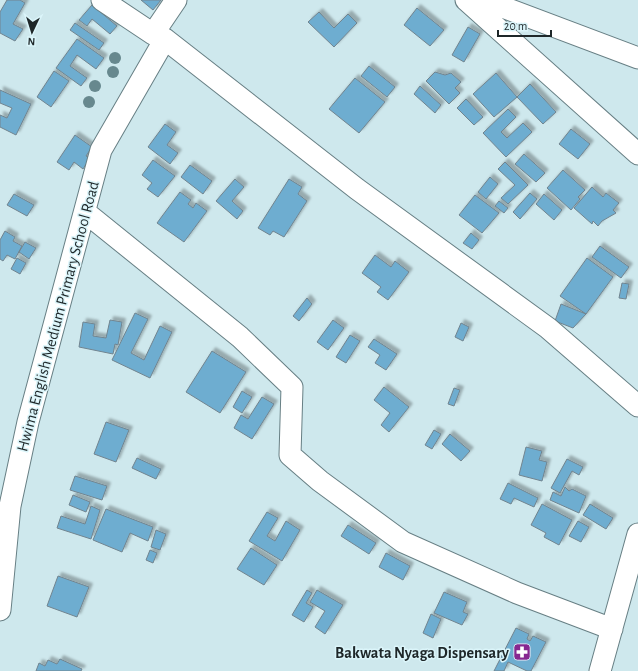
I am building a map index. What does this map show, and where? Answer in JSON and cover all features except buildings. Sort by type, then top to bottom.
[{"type":"street","points":[[102,0],[159,36],[357,189],[548,328],[638,406]]},
{"type":"street","name":"Hwima English Medium Primary School Road","points":[[0,610],[10,506],[28,422],[101,150],[176,0]]},
{"type":"street","points":[[466,0],[638,154]]},
{"type":"street","points":[[484,0],[638,58]]},
{"type":"street","points":[[85,212],[240,337],[292,388],[290,454],[320,481],[403,542],[517,592],[612,629]]},
{"type":"street","points":[[600,671],[638,534]]},
{"type":"place","name":"Bakwata Nyaga Dispensary","points":[[522,652]]}]
